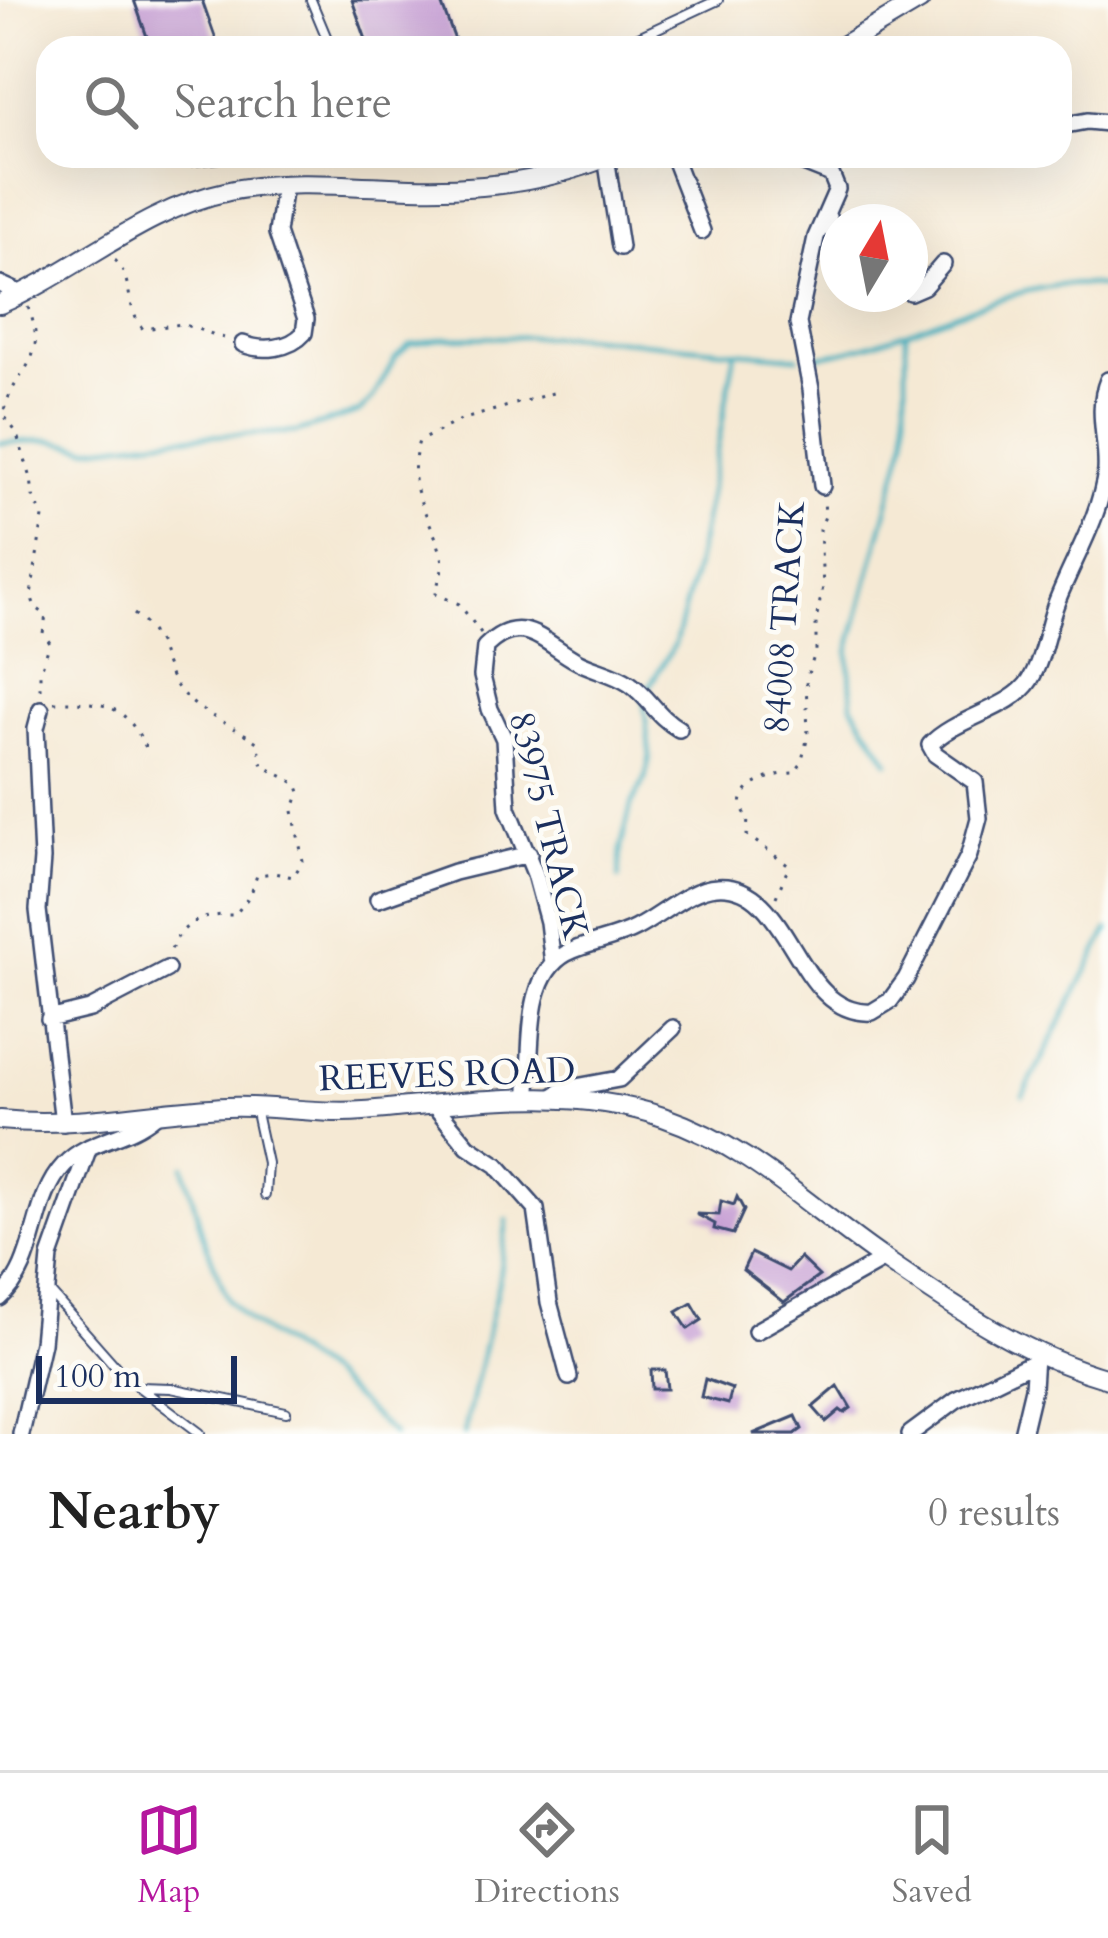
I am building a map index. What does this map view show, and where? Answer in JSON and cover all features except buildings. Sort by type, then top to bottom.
[{"type":"street","points":[[859,36],[920,0]]},
{"type":"street","points":[[1072,124],[1108,123]]},
{"type":"street","points":[[0,304],[198,200],[284,185],[454,189],[508,184],[557,168]]},
{"type":"street","points":[[609,168],[620,248]]},
{"type":"street","points":[[679,168],[703,231]]},
{"type":"street","points":[[814,168],[832,176],[837,192],[832,204]]},
{"type":"street","points":[[243,344],[287,346],[304,333],[306,319],[277,233],[284,185]]},
{"type":"street","name":"84008 TRACK","points":[[820,229],[798,323],[822,486]]},
{"type":"street","points":[[928,281],[943,264]]},
{"type":"street","points":[[0,284],[22,294]]},
{"type":"street","points":[[527,1097],[533,1017],[540,986],[553,964],[575,950],[620,937],[707,889],[734,888],[759,900],[798,958],[832,997],[850,1008],[867,1012],[880,1008],[898,992],[970,855],[978,821],[975,782],[935,754],[930,745],[1022,690],[1029,681],[1090,526],[1107,467],[1102,417],[1108,380]]},
{"type":"street","points":[[485,646],[508,632],[543,635],[574,659],[630,684],[660,718],[679,729]]},
{"type":"street","name":"83975 TRACK","points":[[485,646],[482,676],[490,709],[505,739],[507,803],[529,854],[548,922],[553,964]]},
{"type":"street","points":[[41,709],[36,728],[42,859],[38,910],[63,1123]]},
{"type":"street","points":[[378,899],[454,872],[529,854]]},
{"type":"street","points":[[49,1019],[90,1009],[167,969]]},
{"type":"street","points":[[551,1098],[565,1089],[619,1079],[673,1028]]},
{"type":"street","name":"REEVES ROAD","points":[[0,1120],[63,1123],[254,1107],[336,1112],[527,1097],[622,1106],[717,1140],[768,1169],[884,1258],[1034,1358],[1108,1379]]},
{"type":"street","points":[[434,1105],[468,1147],[497,1165],[536,1209],[549,1302],[569,1377]]},
{"type":"street","points":[[0,1298],[17,1279],[56,1176],[89,1148],[139,1128],[154,1116]]},
{"type":"street","points":[[21,1434],[42,1343],[53,1245],[89,1148]]},
{"type":"street","points":[[756,1331],[884,1258]]},
{"type":"street","points":[[910,1434],[956,1400],[1034,1358],[1034,1388],[1022,1434]]},
{"type":"lane","points":[[311,0],[327,36]]},
{"type":"lane","points":[[636,36],[718,0]]},
{"type":"lane","points":[[254,1107],[267,1163],[265,1195]]},
{"type":"lane","points":[[46,1289],[138,1388],[200,1433]]},
{"type":"lane","points":[[138,1388],[171,1388],[286,1412]]},
{"type":"path","points":[[99,248],[122,266],[133,315],[143,328],[182,324],[243,344]]},
{"type":"path","points":[[22,294],[36,328],[37,350],[3,414],[16,432],[43,518],[31,595],[35,607],[46,615],[43,633],[50,643],[40,673],[41,709],[57,702],[108,705],[123,714],[148,752]]},
{"type":"path","points":[[485,646],[466,611],[436,594],[444,562],[431,521],[413,490],[417,448],[419,441],[461,420],[556,392]]},
{"type":"path","name":"84008 TRACK","points":[[769,909],[789,866],[747,835],[748,817],[740,802],[748,787],[776,774],[794,772],[808,736],[806,680],[816,651],[824,565],[822,486]]},
{"type":"path","points":[[134,614],[158,638],[173,682],[188,700],[258,742],[263,766],[297,784],[300,792],[293,811],[303,861],[293,877],[256,875],[251,894],[235,915],[214,914],[184,929],[170,951],[167,969]]},
{"type":"waterway","points":[[810,357],[883,340],[1040,288],[1076,284],[1108,288]]},
{"type":"waterway","points":[[889,762],[852,705],[849,652],[906,438],[906,332]]},
{"type":"waterway","points":[[0,443],[50,440],[88,448],[179,437],[297,432],[359,412],[410,344],[445,338],[580,336],[798,357]]},
{"type":"waterway","points":[[645,693],[675,644],[695,569],[735,353]]},
{"type":"waterway","points":[[619,878],[631,806],[650,756],[644,703]]},
{"type":"waterway","points":[[1023,1096],[1108,930]]},
{"type":"waterway","points":[[184,1166],[203,1236],[228,1300],[250,1322],[330,1376],[393,1434]]},
{"type":"waterway","points":[[464,1434],[498,1284],[507,1220]]}]
